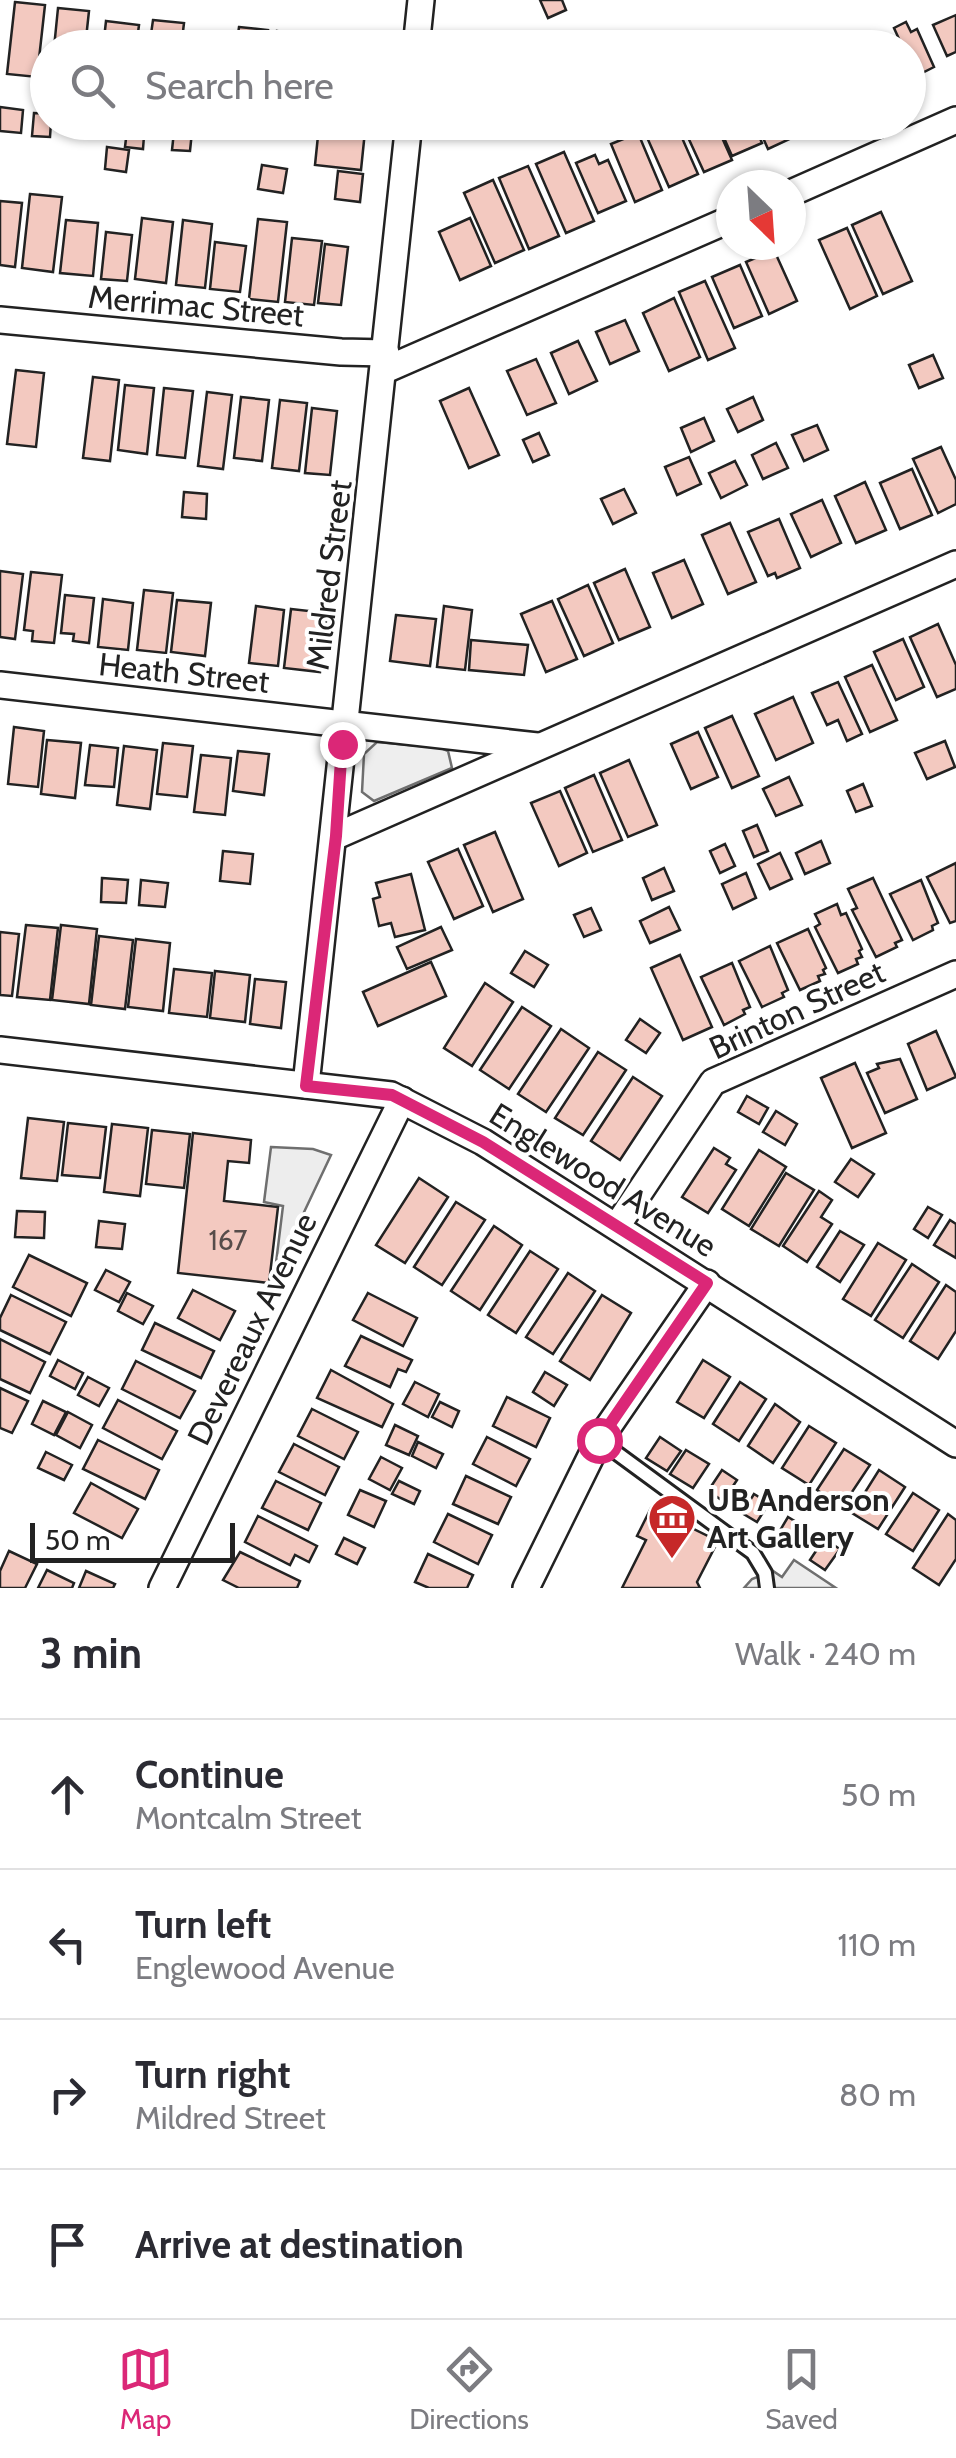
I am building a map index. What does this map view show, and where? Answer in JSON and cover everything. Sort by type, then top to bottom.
[{"type":"street","points":[[415,1],[416,30]]},
{"type":"street","points":[[926,133],[956,120]]},
{"type":"street","name":"Mildred Street","points":[[306,1086],[336,836],[407,140]]},
{"type":"street","points":[[806,186],[911,140]]},
{"type":"street","name":"Merrimac Street","points":[[0,320],[341,352],[386,362],[716,226]]},
{"type":"street","points":[[336,836],[956,564]]},
{"type":"street","name":"Heath Street","points":[[0,686],[540,746]]},
{"type":"street","name":"Brinton Street","points":[[616,1226],[714,1082],[956,974]]},
{"type":"street","name":"Englewood Avenue","points":[[0,1050],[392,1095],[483,1142],[956,1444]]},
{"type":"street","name":"Devereaux Avenue","points":[[162,1588],[402,1100]]},
{"type":"street","points":[[526,1588],[599,1440],[707,1283]]},
{"type":"lane","points":[[599,1440],[753,1552],[767,1588]]},
{"type":"shaded area","points":[[377,742],[441,748],[448,751],[452,768],[374,801],[362,792],[364,754]]},
{"type":"shaded area","points":[[271,1147],[313,1149],[331,1155],[280,1263],[276,1263],[283,1206],[264,1202]]},
{"type":"shaded area","points":[[794,1560],[836,1588],[744,1588],[752,1579],[773,1571],[782,1577]]},
{"type":"building","points":[[540,0],[562,0],[566,10],[548,18]]},
{"type":"building","points":[[15,2],[45,5],[42,30],[30,30],[30,76],[7,74]]},
{"type":"building","points":[[58,8],[89,11],[87,30],[56,30]]},
{"type":"building","points":[[956,15],[956,52],[947,56],[933,25]]},
{"type":"building","points":[[153,20],[184,23],[183,30],[152,30]]},
{"type":"building","points":[[106,21],[139,25],[138,30],[105,30]]},
{"type":"building","points":[[906,22],[910,30],[895,30]]},
{"type":"building","points":[[926,49],[934,67],[926,71]]},
{"type":"building","points":[[0,107],[23,110],[21,133],[0,131]]},
{"type":"building","points":[[126,140],[144,140],[143,149],[125,147]]},
{"type":"building","points":[[173,140],[191,140],[190,151],[172,150]]},
{"type":"building","points":[[318,140],[364,140],[361,170],[315,165]]},
{"type":"building","points":[[641,140],[662,190],[635,202],[611,144]]},
{"type":"building","points":[[648,140],[683,140],[698,174],[669,187]]},
{"type":"building","points":[[689,140],[723,140],[732,160],[704,172]]},
{"type":"building","points":[[725,140],[761,140],[762,143],[732,156]]},
{"type":"building","points":[[764,140],[788,140],[768,149]]},
{"type":"building","points":[[107,147],[129,150],[126,172],[105,169]]},
{"type":"building","points":[[564,152],[594,221],[566,233],[536,164]]},
{"type":"building","points":[[595,155],[599,164],[608,160],[626,201],[598,213],[576,163]]},
{"type":"building","points":[[262,165],[287,169],[283,193],[258,189]]},
{"type":"building","points":[[528,166],[559,236],[529,249],[499,178]]},
{"type":"building","points":[[338,171],[363,174],[360,202],[335,199]]},
{"type":"building","points":[[493,180],[524,250],[495,263],[464,193]]},
{"type":"building","points":[[30,194],[62,197],[53,272],[22,268]]},
{"type":"building","points":[[0,201],[22,203],[15,267],[0,265]]},
{"type":"building","points":[[881,212],[912,281],[883,294],[852,225]]},
{"type":"building","points":[[142,218],[173,222],[166,283],[135,279]]},
{"type":"building","points":[[470,218],[491,266],[460,280],[439,232]]},
{"type":"building","points":[[258,219],[287,222],[278,302],[249,299]]},
{"type":"building","points":[[66,220],[98,223],[93,276],[60,273]]},
{"type":"building","points":[[183,220],[212,224],[205,288],[176,285]]},
{"type":"building","points":[[847,228],[877,296],[850,309],[819,240]]},
{"type":"building","points":[[106,232],[132,235],[127,281],[101,279]]},
{"type":"building","points":[[292,238],[322,241],[314,305],[285,302]]},
{"type":"building","points":[[215,242],[246,246],[240,292],[210,289]]},
{"type":"building","points":[[325,244],[348,247],[341,305],[318,303]]},
{"type":"building","points":[[779,260],[797,301],[769,314],[746,262]]},
{"type":"building","points":[[740,265],[762,316],[734,328],[712,277]]},
{"type":"building","points":[[705,281],[735,348],[708,360],[679,292]]},
{"type":"building","points":[[674,298],[700,357],[669,371],[643,313]]},
{"type":"building","points":[[625,320],[639,351],[610,364],[596,332]]},
{"type":"building","points":[[578,341],[597,381],[569,394],[551,353]]},
{"type":"building","points":[[933,355],[943,378],[919,388],[909,365]]},
{"type":"building","points":[[536,359],[556,403],[527,415],[507,371]]},
{"type":"building","points":[[16,370],[44,373],[36,447],[7,444]]},
{"type":"building","points":[[93,377],[119,380],[110,461],[83,458]]},
{"type":"building","points":[[125,385],[154,388],[147,454],[118,450]]},
{"type":"building","points":[[164,388],[193,391],[185,458],[157,455]]},
{"type":"building","points":[[469,388],[499,455],[469,468],[440,401]]},
{"type":"building","points":[[207,392],[232,395],[223,469],[198,466]]},
{"type":"building","points":[[241,397],[269,400],[262,461],[234,458]]},
{"type":"building","points":[[753,397],[763,420],[738,432],[727,409]]},
{"type":"building","points":[[280,400],[307,403],[299,471],[272,468]]},
{"type":"building","points":[[312,408],[337,411],[330,475],[305,473]]},
{"type":"building","points":[[704,418],[714,441],[691,452],[681,428]]},
{"type":"building","points":[[817,425],[828,450],[804,461],[792,435]]},
{"type":"building","points":[[539,433],[549,455],[533,462],[523,440]]},
{"type":"building","points":[[776,443],[788,468],[763,479],[752,455]]},
{"type":"building","points":[[941,447],[956,480],[956,504],[938,513],[913,459]]},
{"type":"building","points":[[689,457],[701,484],[677,495],[665,467]]},
{"type":"building","points":[[735,461],[747,485],[721,498],[709,473]]},
{"type":"building","points":[[912,469],[932,515],[900,529],[880,483]]},
{"type":"building","points":[[865,482],[886,530],[856,543],[835,496]]},
{"type":"building","points":[[624,489],[636,513],[613,524],[601,499]]},
{"type":"building","points":[[184,492],[207,494],[206,519],[182,517]]},
{"type":"building","points":[[822,500],[841,543],[811,557],[791,514]]},
{"type":"building","points":[[779,519],[800,568],[777,578],[775,573],[768,576],[748,532]]},
{"type":"building","points":[[730,523],[756,582],[728,594],[702,535]]},
{"type":"building","points":[[684,560],[703,604],[672,618],[653,573]]},
{"type":"building","points":[[625,569],[650,627],[619,640],[594,583]]},
{"type":"building","points":[[0,571],[23,574],[15,639],[0,637]]},
{"type":"building","points":[[31,572],[62,575],[54,643],[32,641],[33,631],[24,630]]},
{"type":"building","points":[[588,585],[613,643],[584,656],[558,599]]},
{"type":"building","points":[[144,590],[173,593],[166,653],[137,650]]},
{"type":"building","points":[[65,595],[94,598],[89,643],[73,641],[74,634],[61,633]]},
{"type":"building","points":[[103,599],[133,603],[128,650],[98,647]]},
{"type":"building","points":[[177,600],[211,603],[205,656],[171,652]]},
{"type":"building","points":[[552,601],[577,659],[546,672],[521,614]]},
{"type":"building","points":[[256,606],[284,610],[278,666],[249,663]]},
{"type":"building","points":[[444,606],[472,610],[465,670],[437,667]]},
{"type":"building","points":[[291,609],[327,613],[320,672],[284,668]]},
{"type":"building","points":[[396,615],[436,619],[430,666],[390,661]]},
{"type":"building","points":[[938,624],[956,665],[956,689],[937,697],[910,637]]},
{"type":"building","points":[[903,639],[924,687],[896,700],[874,652]]},
{"type":"building","points":[[471,640],[528,645],[524,675],[469,670]]},
{"type":"building","points":[[872,665],[897,720],[870,732],[845,677]]},
{"type":"building","points":[[838,682],[862,734],[847,741],[838,720],[827,725],[812,693]]},
{"type":"building","points":[[793,697],[813,743],[776,760],[755,714]]},
{"type":"building","points":[[732,716],[759,776],[732,788],[705,728]]},
{"type":"building","points":[[14,727],[44,731],[38,787],[8,784]]},
{"type":"building","points":[[698,732],[718,777],[691,789],[671,744]]},
{"type":"building","points":[[47,740],[81,743],[75,798],[41,794]]},
{"type":"building","points":[[945,741],[955,767],[927,779],[915,753]]},
{"type":"building","points":[[163,743],[193,746],[187,797],[157,794]]},
{"type":"building","points":[[90,745],[118,748],[114,787],[85,785]]},
{"type":"building","points":[[124,746],[157,750],[150,809],[117,805]]},
{"type":"building","points":[[238,751],[269,754],[264,795],[233,791]]},
{"type":"building","points":[[201,755],[231,758],[225,815],[194,812]]},
{"type":"building","points":[[629,760],[657,825],[628,837],[600,773]]},
{"type":"building","points":[[594,775],[622,840],[593,852],[565,788]]},
{"type":"building","points":[[789,777],[802,805],[776,816],[763,789]]},
{"type":"building","points":[[863,784],[872,806],[856,812],[847,791]]},
{"type":"building","points":[[560,791],[587,853],[559,866],[531,803]]},
{"type":"building","points":[[757,825],[768,851],[754,857],[743,831]]},
{"type":"building","points":[[495,832],[523,899],[493,912],[464,845]]},
{"type":"building","points":[[821,841],[830,863],[805,874],[796,853]]},
{"type":"building","points":[[725,844],[735,866],[720,873],[710,851]]},
{"type":"building","points":[[458,849],[483,906],[454,919],[428,862]]},
{"type":"building","points":[[223,851],[253,854],[250,884],[220,881]]},
{"type":"building","points":[[780,853],[792,879],[770,889],[758,864]]},
{"type":"building","points":[[956,863],[956,921],[950,923],[927,877]]},
{"type":"building","points":[[664,868],[674,891],[652,900],[643,878]]},
{"type":"building","points":[[746,873],[756,898],[733,909],[722,884]]},
{"type":"building","points":[[411,874],[425,930],[395,937],[391,923],[379,926],[373,899],[380,897],[376,883]]},
{"type":"building","points":[[102,878],[128,880],[126,903],[101,902]]},
{"type":"building","points":[[873,878],[902,940],[895,943],[897,947],[876,957],[852,910],[857,908],[848,889]]},
{"type":"building","points":[[141,880],[168,883],[165,907],[139,905]]},
{"type":"building","points":[[921,880],[938,923],[913,940],[890,894]]},
{"type":"building","points":[[837,904],[841,915],[846,913],[862,949],[862,957],[856,959],[858,964],[838,973],[815,927],[820,924],[815,914]]},
{"type":"building","points":[[669,907],[680,930],[650,943],[640,921]]},
{"type":"building","points":[[591,908],[601,930],[584,937],[574,915]]},
{"type":"building","points":[[26,925],[58,928],[50,1000],[17,997]]},
{"type":"building","points":[[61,925],[97,929],[89,1004],[52,1000]]},
{"type":"building","points":[[441,927],[452,950],[407,969],[397,947]]},
{"type":"building","points":[[808,929],[826,968],[825,974],[818,976],[820,981],[800,990],[777,943]]},
{"type":"building","points":[[0,932],[19,934],[12,996],[0,995]]},
{"type":"building","points":[[99,936],[133,940],[125,1009],[91,1005]]},
{"type":"building","points":[[136,939],[170,943],[163,1011],[128,1007]]},
{"type":"building","points":[[770,946],[788,990],[782,993],[784,997],[762,1007],[739,961]]},
{"type":"building","points":[[525,951],[548,965],[534,987],[511,973]]},
{"type":"building","points":[[680,955],[712,1027],[683,1040],[651,968]]},
{"type":"building","points":[[431,962],[446,996],[378,1026],[363,992]]},
{"type":"building","points":[[732,963],[750,1007],[724,1025],[701,977]]},
{"type":"building","points":[[174,969],[212,973],[207,1017],[169,1013]]},
{"type":"building","points":[[215,971],[250,975],[245,1022],[210,1018]]},
{"type":"building","points":[[255,979],[286,982],[281,1028],[250,1024]]},
{"type":"building","points":[[485,983],[513,1002],[472,1066],[444,1048]]},
{"type":"building","points":[[522,1007],[551,1026],[509,1089],[480,1070]]},
{"type":"building","points":[[640,1019],[660,1033],[646,1053],[626,1040]]},
{"type":"building","points":[[561,1029],[589,1048],[546,1112],[518,1094]]},
{"type":"building","points":[[936,1031],[956,1077],[927,1090],[908,1044]]},
{"type":"building","points":[[598,1052],[626,1070],[583,1135],[555,1118]]},
{"type":"building","points":[[900,1059],[917,1099],[885,1113],[867,1073],[879,1068],[877,1064]]},
{"type":"building","points":[[855,1063],[886,1133],[852,1148],[821,1078]]},
{"type":"building","points":[[633,1077],[662,1096],[620,1160],[591,1141]]},
{"type":"building","points":[[747,1096],[768,1108],[759,1124],[738,1112]]},
{"type":"building","points":[[776,1111],[797,1124],[785,1145],[763,1132]]},
{"type":"building","points":[[28,1118],[64,1122],[57,1181],[21,1178]]},
{"type":"building","points":[[68,1123],[106,1127],[100,1178],[62,1175]]},
{"type":"building","points":[[112,1124],[148,1128],[140,1196],[104,1192]]},
{"type":"building","points":[[152,1130],[190,1134],[184,1188],[146,1184]]},
{"type":"building","points":[[193,1133],[251,1140],[249,1163],[228,1161],[224,1201],[278,1207],[269,1283],[178,1273]]},
{"type":"building","points":[[714,1148],[730,1158],[726,1164],[736,1170],[708,1213],[682,1197]]},
{"type":"building","points":[[759,1150],[786,1167],[749,1226],[722,1209]]},
{"type":"building","points":[[851,1159],[874,1174],[858,1197],[835,1182]]},
{"type":"building","points":[[786,1173],[814,1190],[779,1246],[751,1229]]},
{"type":"building","points":[[419,1178],[448,1197],[405,1263],[376,1245]]},
{"type":"building","points":[[819,1191],[832,1200],[821,1217],[832,1224],[807,1262],[783,1246]]},
{"type":"building","points":[[456,1202],[485,1220],[442,1285],[414,1267]]},
{"type":"building","points":[[928,1207],[942,1215],[928,1238],[914,1229]]},
{"type":"building","points":[[17,1211],[45,1212],[44,1238],[15,1237]]},
{"type":"building","points":[[950,1220],[956,1224],[956,1258],[934,1245]]},
{"type":"building","points":[[99,1221],[125,1224],[122,1249],[96,1247]]},
{"type":"building","points":[[494,1226],[522,1245],[480,1310],[451,1291]]},
{"type":"building","points":[[840,1231],[864,1245],[840,1282],[817,1267]]},
{"type":"building","points":[[878,1243],[906,1260],[871,1316],[843,1299]]},
{"type":"building","points":[[530,1251],[558,1269],[516,1333],[488,1315]]},
{"type":"building","points":[[29,1255],[87,1283],[71,1316],[13,1287]]},
{"type":"building","points":[[912,1264],[939,1282],[903,1338],[875,1320]]},
{"type":"building","points":[[106,1270],[130,1282],[119,1302],[95,1290]]},
{"type":"building","points":[[568,1273],[595,1291],[553,1354],[526,1337]]},
{"type":"building","points":[[946,1285],[956,1292],[956,1331],[938,1359],[910,1341]]},
{"type":"building","points":[[193,1290],[235,1311],[220,1340],[178,1318]]},
{"type":"building","points":[[127,1293],[153,1306],[143,1324],[118,1311]]},
{"type":"building","points":[[368,1293],[417,1318],[403,1346],[353,1320]]},
{"type":"building","points":[[11,1295],[66,1322],[50,1354],[0,1330],[0,1318]]},
{"type":"building","points":[[602,1295],[631,1313],[590,1380],[560,1361]]},
{"type":"building","points":[[155,1323],[214,1351],[201,1378],[142,1350]]},
{"type":"building","points":[[361,1336],[412,1360],[406,1372],[398,1369],[390,1387],[345,1366]]},
{"type":"building","points":[[0,1339],[45,1362],[30,1393],[0,1379]]},
{"type":"building","points":[[58,1360],[83,1373],[75,1389],[50,1376]]},
{"type":"building","points":[[703,1360],[730,1377],[704,1418],[677,1402]]},
{"type":"building","points":[[136,1361],[195,1391],[180,1418],[122,1389]]},
{"type":"building","points":[[331,1370],[393,1404],[382,1427],[317,1398]]},
{"type":"building","points":[[545,1372],[567,1385],[554,1406],[533,1392]]},
{"type":"building","points":[[88,1377],[109,1388],[99,1406],[78,1395]]},
{"type":"building","points":[[415,1382],[439,1394],[428,1417],[403,1404]]},
{"type":"building","points":[[740,1382],[766,1399],[739,1441],[713,1424]]},
{"type":"building","points":[[0,1388],[28,1401],[12,1433],[0,1428]]},
{"type":"building","points":[[507,1397],[550,1418],[536,1447],[493,1426]]},
{"type":"building","points":[[118,1400],[177,1431],[162,1459],[103,1428]]},
{"type":"building","points":[[43,1401],[66,1412],[54,1435],[32,1424]]},
{"type":"building","points":[[440,1402],[459,1411],[452,1427],[432,1417]]},
{"type":"building","points":[[775,1404],[800,1422],[773,1463],[748,1446]]},
{"type":"building","points":[[312,1409],[358,1432],[344,1459],[298,1436]]},
{"type":"building","points":[[68,1412],[92,1425],[80,1448],[56,1435]]},
{"type":"building","points":[[395,1425],[418,1436],[409,1455],[386,1445]]},
{"type":"building","points":[[809,1426],[836,1443],[809,1485],[782,1468]]},
{"type":"building","points":[[487,1437],[530,1459],[516,1486],[473,1464]]},
{"type":"building","points":[[660,1437],[681,1451],[667,1471],[646,1458]]},
{"type":"building","points":[[98,1440],[159,1470],[145,1499],[83,1469]]},
{"type":"building","points":[[418,1442],[443,1454],[436,1468],[412,1456]]},
{"type":"building","points":[[294,1444],[339,1467],[325,1495],[279,1472]]},
{"type":"building","points":[[844,1449],[870,1465],[842,1507],[817,1490]]},
{"type":"building","points":[[686,1450],[709,1464],[693,1488],[670,1474]]},
{"type":"building","points":[[46,1452],[72,1465],[64,1480],[38,1468]]},
{"type":"building","points":[[381,1457],[402,1468],[390,1490],[369,1479]]},
{"type":"building","points":[[722,1470],[737,1480],[723,1501],[708,1491]]},
{"type":"building","points":[[879,1470],[905,1487],[878,1529],[852,1513]]},
{"type":"building","points":[[466,1476],[511,1497],[498,1524],[453,1504]]},
{"type":"building","points":[[276,1481],[321,1503],[308,1530],[262,1508]]},
{"type":"building","points":[[399,1481],[420,1491],[414,1504],[392,1494]]},
{"type":"building","points":[[91,1483],[138,1509],[122,1538],[74,1513]]},
{"type":"building","points":[[360,1490],[386,1501],[374,1527],[348,1515]]},
{"type":"building","points":[[913,1493],[939,1510],[913,1551],[886,1534]]},
{"type":"building","points":[[754,1494],[769,1503],[757,1522],[742,1513]]},
{"type":"building","name":"UB Anderson Art Gallery","points":[[651,1508],[718,1541],[697,1582],[700,1588],[622,1588],[646,1540],[637,1536]]},
{"type":"building","points":[[448,1514],[492,1535],[478,1564],[434,1542]]},
{"type":"building","points":[[948,1514],[956,1520],[956,1559],[939,1585],[913,1568]]},
{"type":"building","points":[[258,1516],[317,1546],[309,1562],[295,1555],[290,1565],[245,1542]]},
{"type":"building","points":[[788,1517],[803,1526],[790,1548],[775,1539]]},
{"type":"building","points":[[344,1538],[365,1548],[357,1564],[336,1554]]},
{"type":"building","points":[[824,1539],[840,1549],[825,1570],[810,1560]]},
{"type":"building","points":[[9,1551],[37,1564],[25,1588],[0,1588],[0,1571]]},
{"type":"building","points":[[240,1552],[300,1581],[297,1588],[239,1588],[223,1580]]},
{"type":"building","points":[[428,1554],[473,1575],[467,1588],[429,1588],[415,1582]]},
{"type":"building","points":[[47,1570],[74,1583],[72,1588],[38,1588]]},
{"type":"building","points":[[86,1571],[115,1584],[113,1588],[79,1588]]},
{"type":"place","name":"UB Anderson Art Gallery","points":[[672,1560]]},
{"type":"route","points":[[342,744],[336,836],[306,1086],[392,1095],[483,1142],[707,1283],[599,1440]]}]
